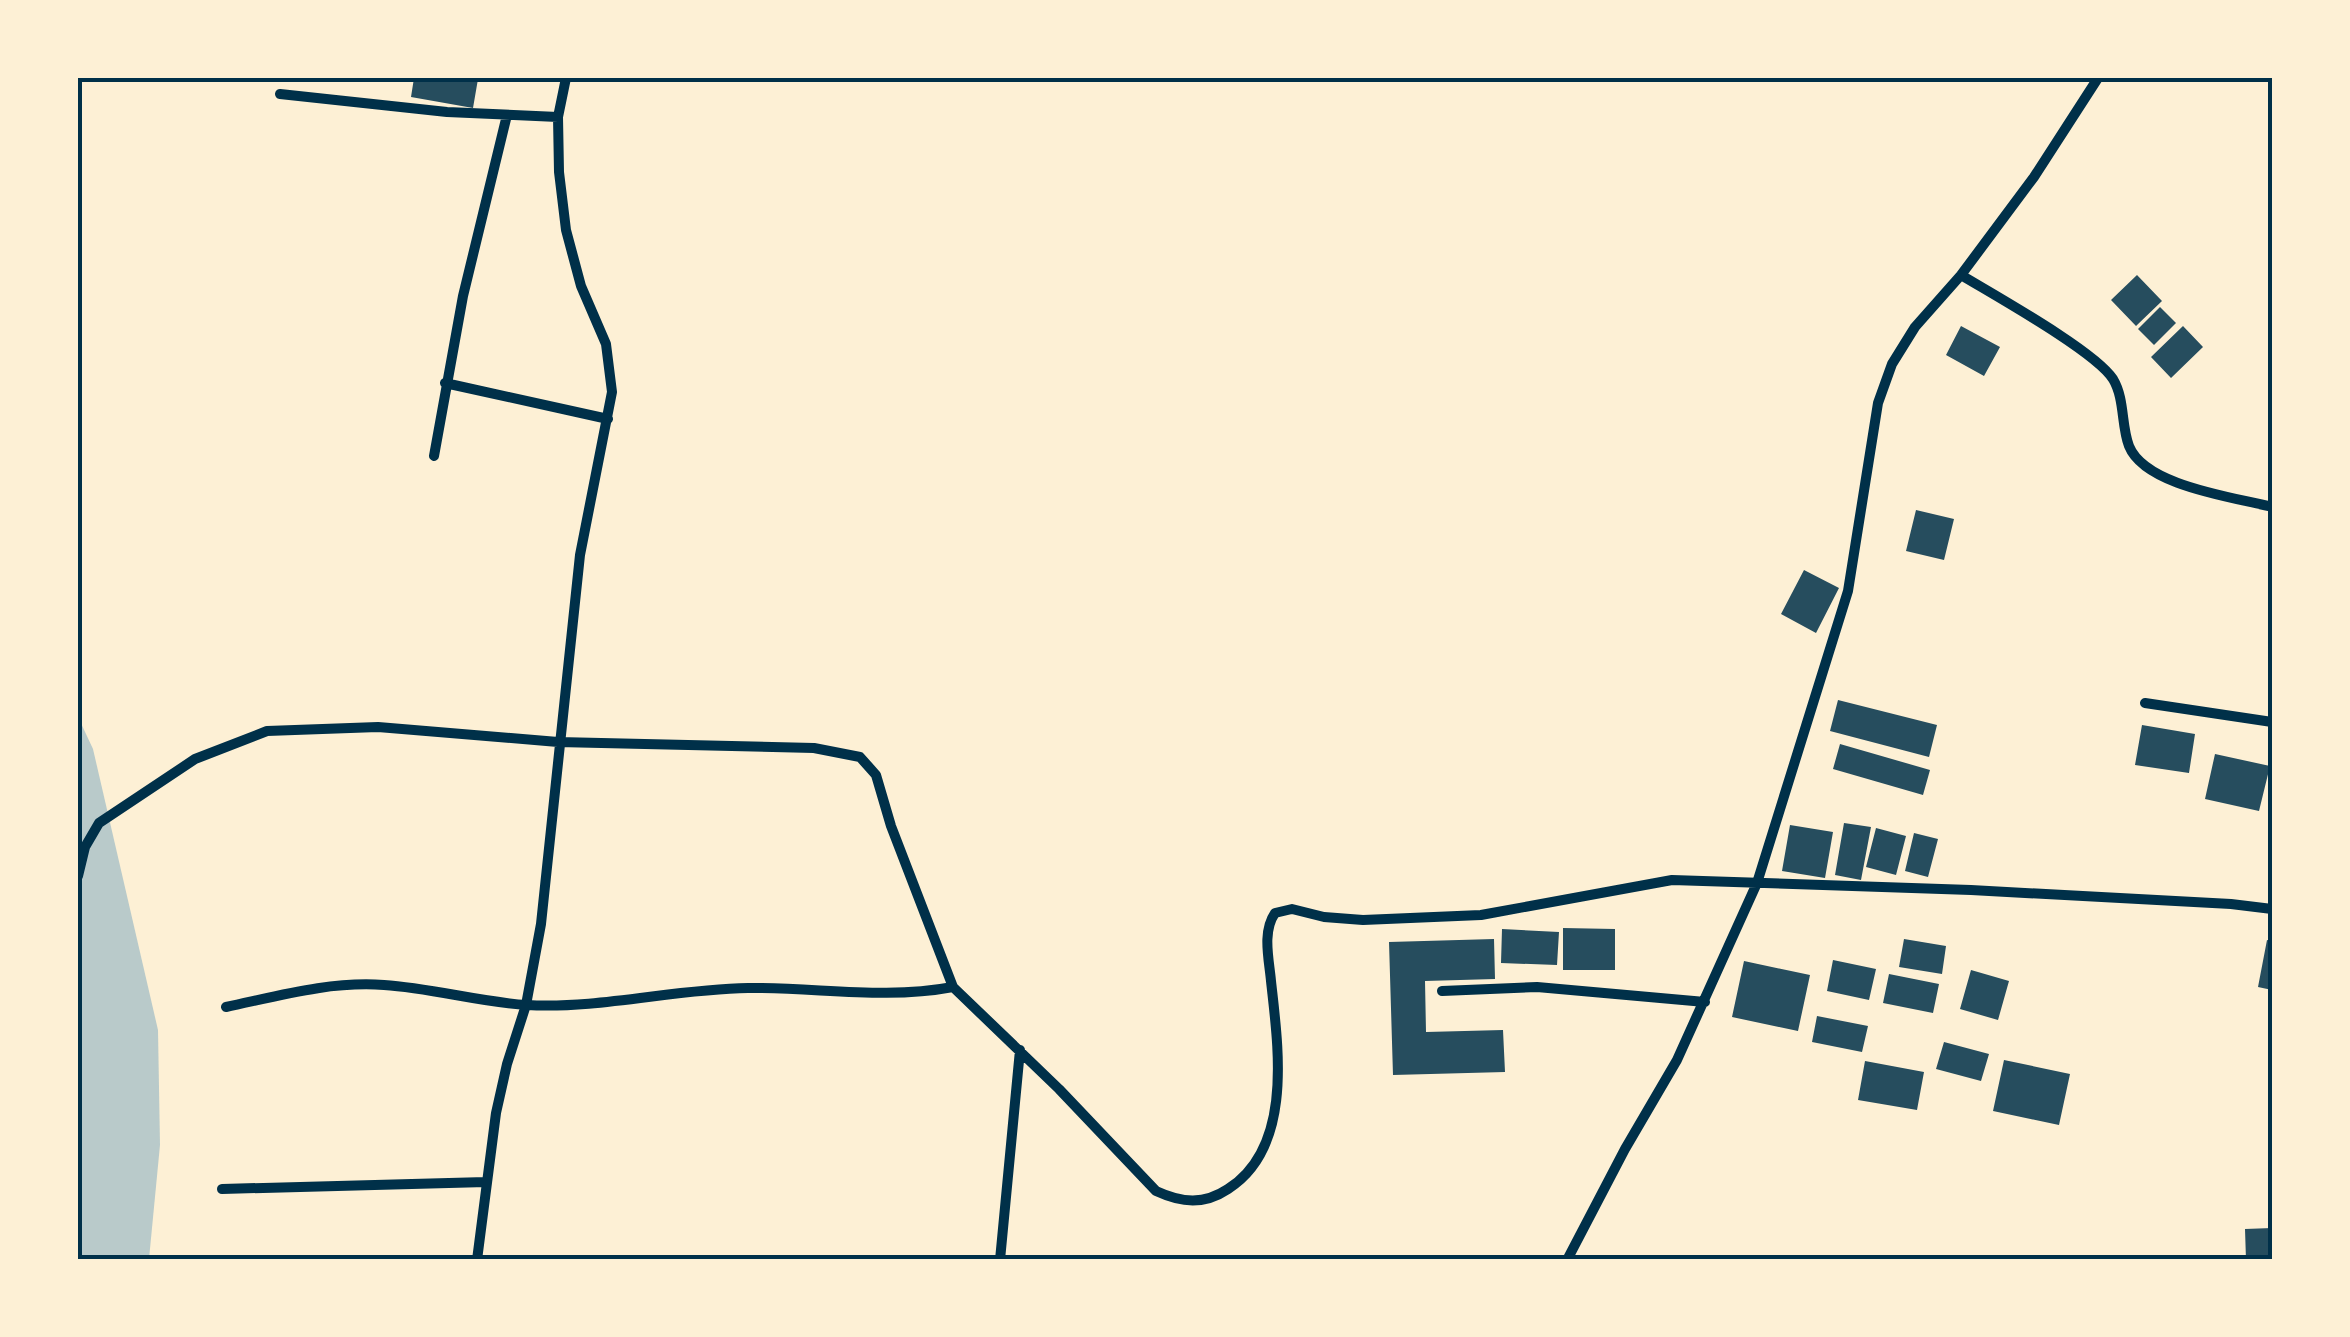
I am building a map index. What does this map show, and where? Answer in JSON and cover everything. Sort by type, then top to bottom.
[{"type":"street","points":[[478,1260],[503,1080],[526,1005],[541,924],[580,555],[608,418],[611,369],[606,344],[582,286],[566,230],[558,117],[566,78]]},
{"type":"street","points":[[1567,1260],[1705,1002],[1757,884],[1848,590],[1878,403],[1892,364],[1916,327],[2034,177],[2098,78]]},
{"type":"street","points":[[280,94],[446,112],[558,117]]},
{"type":"street","points":[[434,456],[445,383],[507,115]]},
{"type":"street","points":[[1961,274],[2095,360],[2113,379],[2136,460],[2156,474],[2187,486],[2272,507]]},
{"type":"street","points":[[445,383],[608,418]]},
{"type":"street","points":[[2145,703],[2272,722]]},
{"type":"street","points":[[78,876],[85,847],[99,822],[195,760],[267,731],[378,727],[558,742],[745,744],[814,748],[864,759],[876,775],[891,826],[953,987],[1020,1050],[1156,1191],[1176,1200],[1199,1201],[1236,1184],[1257,1162],[1277,1103],[1268,945],[1269,922],[1275,913],[1292,909],[1362,920],[1481,915],[1672,880],[1971,890],[2272,909]]},
{"type":"street","points":[[226,1007],[353,984],[442,990],[526,1005],[624,1002],[744,988],[883,994],[953,987]]},
{"type":"street","points":[[1442,991],[1537,987],[1705,1002]]},
{"type":"street","points":[[1000,1260],[1020,1050]]},
{"type":"street","points":[[222,1189],[486,1182]]},
{"type":"shaded area","points":[[78,717],[93,749],[158,1030],[160,1145],[149,1259],[78,1259]]},
{"type":"building","points":[[414,78],[478,79],[473,108],[411,97]]},
{"type":"building","points":[[2137,275],[2162,301],[2136,326],[2111,300]]},
{"type":"building","points":[[2160,307],[2176,323],[2154,345],[2138,329]]},
{"type":"building","points":[[1961,326],[2000,347],[1984,376],[1946,355]]},
{"type":"building","points":[[2183,326],[2203,347],[2171,378],[2151,357]]},
{"type":"building","points":[[1916,510],[1954,519],[1944,560],[1906,551]]},
{"type":"building","points":[[1804,570],[1839,588],[1816,633],[1781,614]]},
{"type":"building","points":[[1838,700],[1937,725],[1929,757],[1830,731]]},
{"type":"building","points":[[2142,725],[2195,734],[2189,773],[2135,765]]},
{"type":"building","points":[[1840,744],[1930,770],[1923,795],[1833,769]]},
{"type":"building","points":[[2215,754],[2270,766],[2259,811],[2205,799]]},
{"type":"building","points":[[1844,823],[1871,827],[1861,880],[1835,875]]},
{"type":"building","points":[[1790,825],[1833,832],[1825,878],[1782,871]]},
{"type":"building","points":[[1876,828],[1906,836],[1896,875],[1866,867]]},
{"type":"building","points":[[1914,833],[1938,839],[1928,877],[1905,871]]},
{"type":"building","points":[[1563,928],[1615,929],[1615,970],[1563,970]]},
{"type":"building","points":[[1502,929],[1559,932],[1557,965],[1501,963]]},
{"type":"building","points":[[1494,939],[1495,979],[1425,981],[1426,1032],[1503,1030],[1505,1072],[1393,1075],[1389,942]]},
{"type":"building","points":[[1904,939],[1946,946],[1942,974],[1899,967]]},
{"type":"building","points":[[2267,940],[2272,941],[2272,990],[2258,987]]},
{"type":"building","points":[[1833,960],[1876,969],[1869,1000],[1827,991]]},
{"type":"building","points":[[1744,961],[1810,975],[1798,1031],[1732,1017]]},
{"type":"building","points":[[1971,970],[2009,981],[1998,1020],[1960,1009]]},
{"type":"building","points":[[1889,974],[1939,984],[1933,1013],[1883,1003]]},
{"type":"building","points":[[1817,1016],[1868,1026],[1862,1052],[1812,1042]]},
{"type":"building","points":[[1944,1042],[1989,1054],[1981,1081],[1936,1069]]},
{"type":"building","points":[[2004,1060],[2070,1074],[2059,1125],[1993,1111]]},
{"type":"building","points":[[1865,1061],[1924,1072],[1917,1110],[1858,1100]]},
{"type":"building","points":[[2272,1228],[2272,1260],[2246,1260],[2245,1229]]}]
